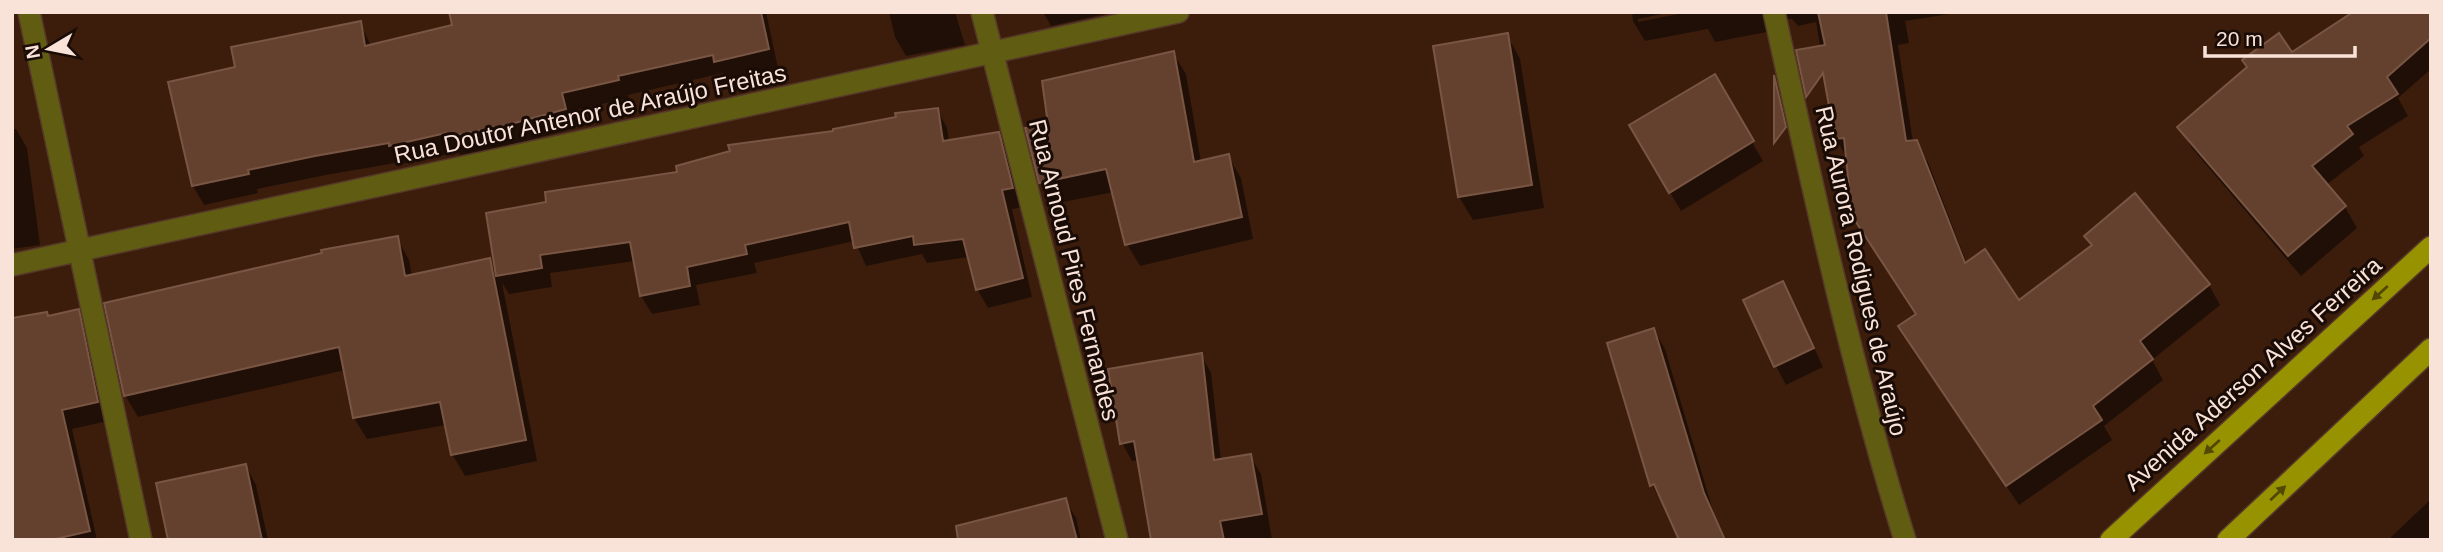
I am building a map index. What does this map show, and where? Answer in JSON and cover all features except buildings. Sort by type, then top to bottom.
[{"type":"main road","name":"Avenida Aderson Alves Ferreira","points":[[2111,540],[2431,247]]},
{"type":"main road","points":[[2228,540],[2431,349]]},
{"type":"street","points":[[29,12],[141,540]]},
{"type":"street","name":"Rua Arnoud Pires Fernandes","points":[[982,12],[1117,540]]},
{"type":"street","name":"Rua Doutor Antenor de Araújo Freitas","points":[[12,265],[1178,12]]},
{"type":"street","name":"Rua Aurora Rodigues de Araújo","points":[[1773,12],[1831,268],[1879,456],[1905,540]]}]
